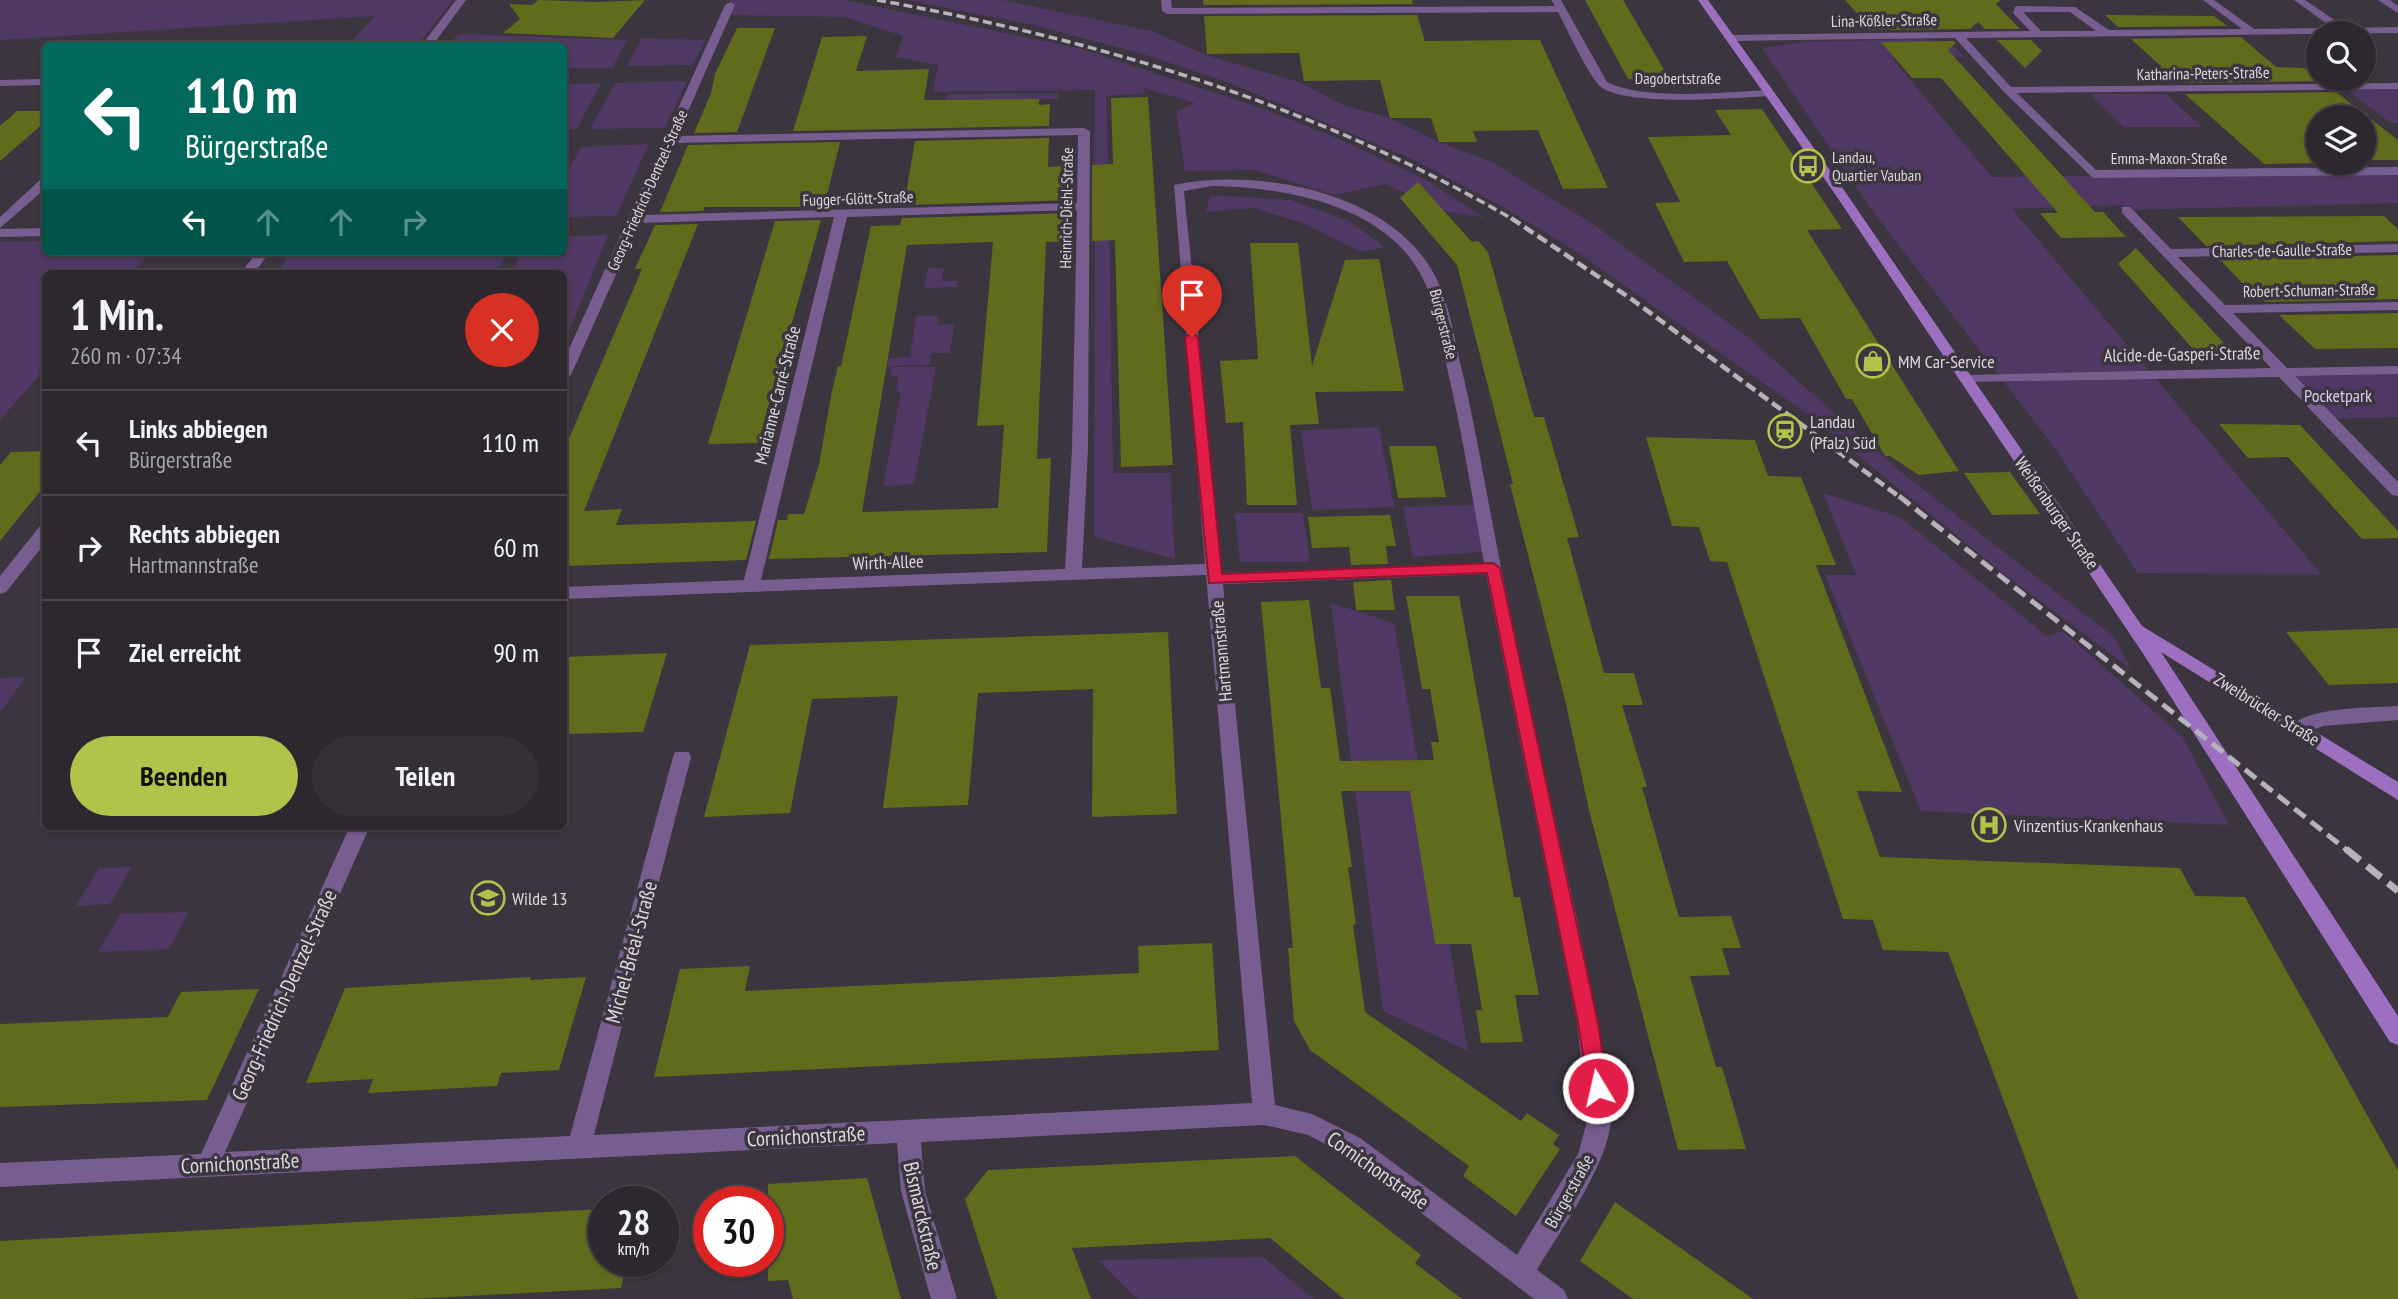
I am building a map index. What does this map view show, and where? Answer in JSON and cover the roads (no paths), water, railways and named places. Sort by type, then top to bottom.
[{"type":"street","points":[[429,42],[461,0]]},
{"type":"street","points":[[1166,0],[1167,11],[1558,5]]},
{"type":"street","name":"Weißenburger Straße","points":[[1703,0],[2135,628],[2398,1035]]},
{"type":"street","points":[[2208,0],[2251,31]]},
{"type":"street","points":[[2299,0],[2330,21]]},
{"type":"street","points":[[2383,0],[2398,10]]},
{"type":"street","name":"Georg-Friedrich-Dentzel-Straße","points":[[567,367],[730,5]]},
{"type":"street","name":"Dagobertstraße","points":[[1558,5],[1603,85],[1611,91],[1633,95],[1768,93]]},
{"type":"street","points":[[2038,34],[2018,13],[2018,9],[2072,9],[2105,33]]},
{"type":"street","name":"Lina-Kößler-Straße","points":[[1730,38],[2306,30]]},
{"type":"street","name":"Lina-Kößler-Straße","points":[[2376,30],[2398,30]]},
{"type":"street","name":"Emma-Maxon-Straße","points":[[1957,35],[2093,174],[2398,171]]},
{"type":"street","points":[[0,83],[42,82]]},
{"type":"street","name":"Katharina-Peters-Straße","points":[[2008,90],[2398,86]]},
{"type":"street","name":"Heinrich-Diehl-Straße","points":[[669,140],[1084,131],[1080,449],[1073,574]]},
{"type":"street","name":"Bürgerstraße","points":[[1178,188],[1213,182],[1258,184],[1318,197],[1374,222],[1404,245],[1432,281],[1438,297],[1463,404],[1493,568],[1588,1023],[1600,1118],[1589,1159],[1520,1273]]},
{"type":"street","points":[[0,224],[42,185]]},
{"type":"street","name":"Hartmannstraße","points":[[1178,188],[1264,1114]]},
{"type":"street","name":"Fugger-Glött-Straße","points":[[634,219],[1083,206]]},
{"type":"street","points":[[2126,210],[2396,486]]},
{"type":"street","name":"Marianne-Carré-Straße","points":[[751,586],[841,214]]},
{"type":"street","points":[[0,233],[42,232]]},
{"type":"street","name":"Charles-de-Gaulle-Straße","points":[[2167,253],[2398,248]]},
{"type":"street","points":[[249,270],[261,256]]},
{"type":"street","name":"Robert-Schuman-Straße","points":[[2221,309],[2398,306]]},
{"type":"street","name":"Alcide-de-Gasperi-Straße","points":[[1966,379],[2398,370]]},
{"type":"street","points":[[0,588],[42,535]]},
{"type":"street","points":[[1214,574],[1493,568]]},
{"type":"street","name":"Wirth-Allee","points":[[567,593],[1073,574],[1214,574]]},
{"type":"street","name":"Zweibrücker Straße","points":[[2135,628],[2398,792]]},
{"type":"street","points":[[2299,729],[2321,719],[2398,713]]},
{"type":"street","name":"Michel-Bréal-Straße","points":[[579,1147],[682,757]]},
{"type":"street","name":"Georg-Friedrich-Dentzel-Straße","points":[[208,1164],[358,830]]},
{"type":"street","name":"Cornichonstraße","points":[[0,1175],[1264,1114],[1312,1125],[1352,1146],[1555,1299]]},
{"type":"street","name":"Bismarckstraße","points":[[908,1131],[913,1191],[944,1299]]},
{"type":"railway","points":[[877,0],[1043,35],[1205,82],[1363,143],[1439,179],[1514,220]]},
{"type":"railway","points":[[1514,220],[1630,298],[1901,498]]},
{"type":"railway","points":[[1899,496],[2348,851]]},
{"type":"railway","points":[[2346,849],[2398,891]]},
{"type":"place","name":"Landau, Quartier Vauban","points":[[1808,166]]},
{"type":"place","name":"MM Car-Service","points":[[1873,361]]},
{"type":"place","name":"Landau (Pfalz) Süd","points":[[1785,431]]},
{"type":"place","name":"Vinzentius-Krankenhaus","points":[[1989,825]]},
{"type":"place","name":"Wilde 13","points":[[488,898]]},
{"type":"park label","name":"Pocketpark","points":[[2338,395]]}]
